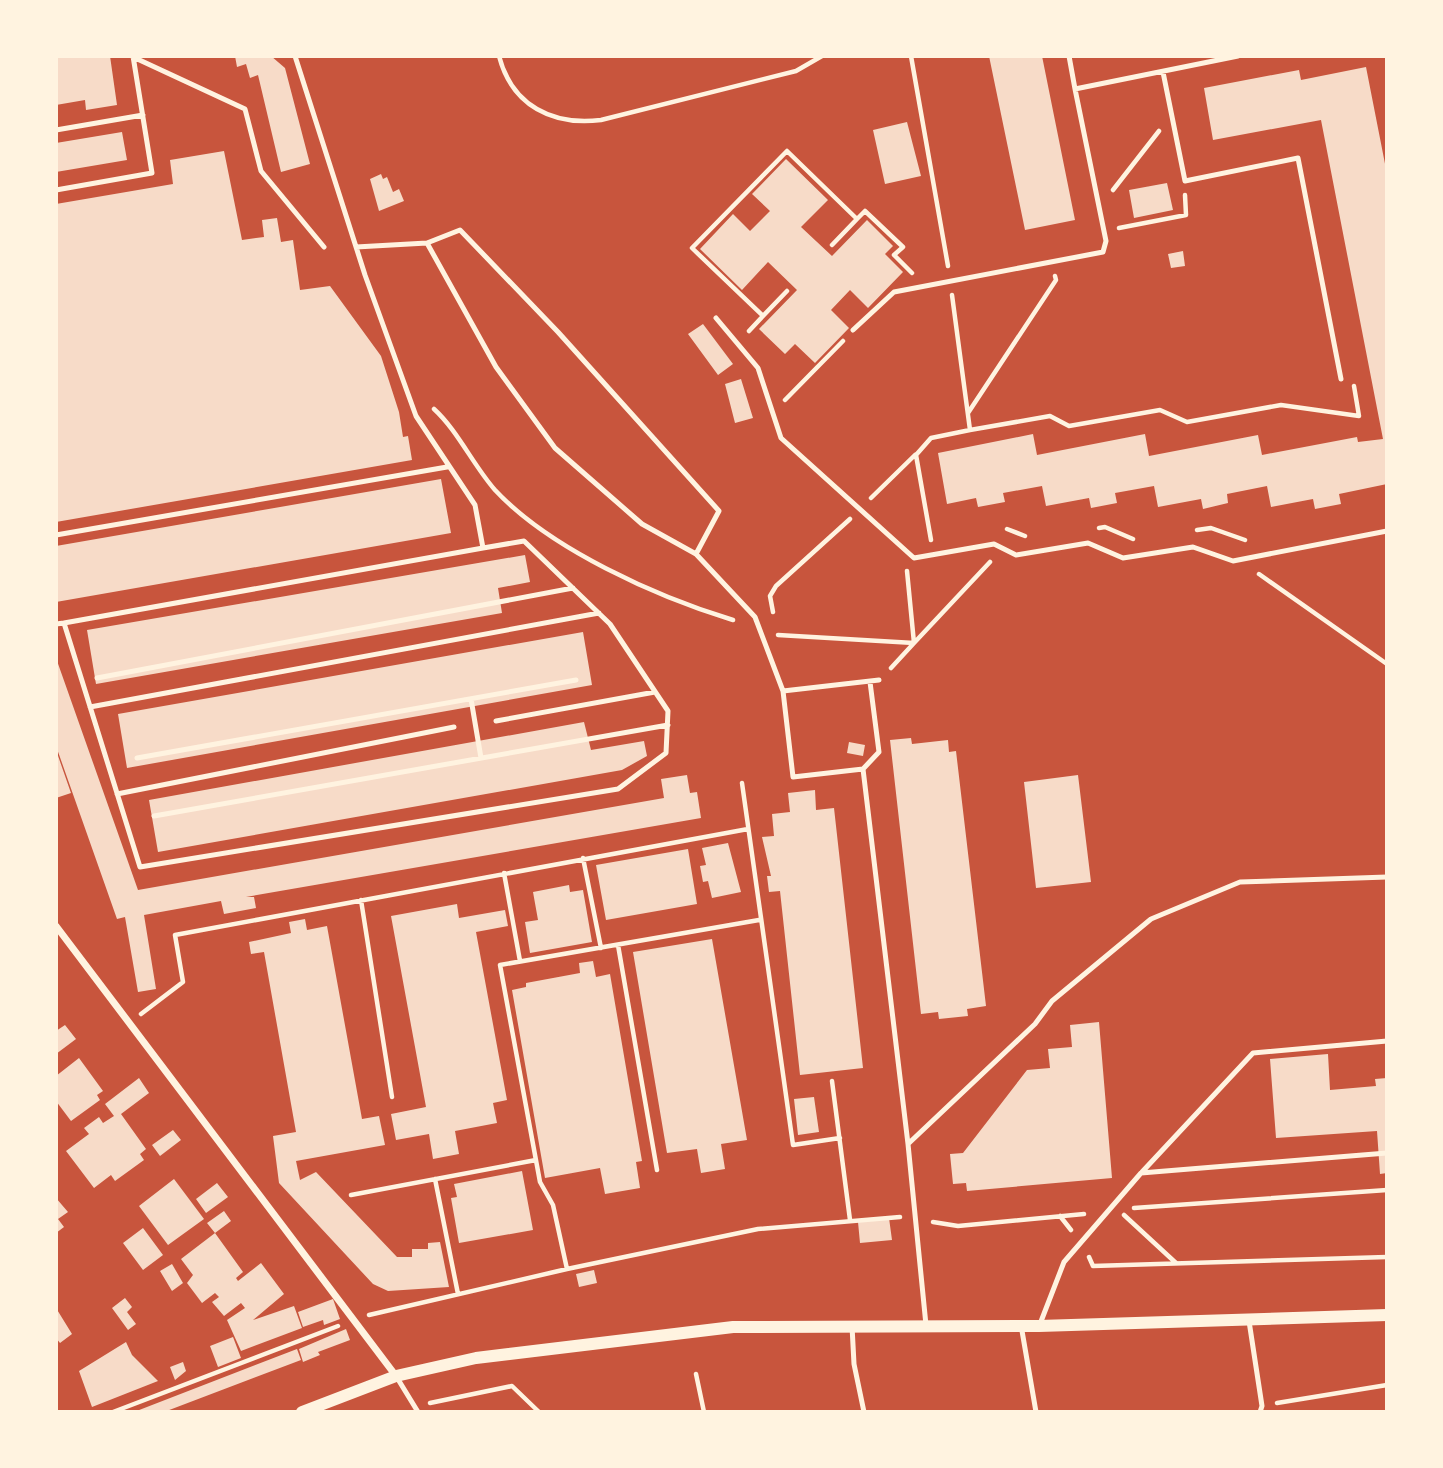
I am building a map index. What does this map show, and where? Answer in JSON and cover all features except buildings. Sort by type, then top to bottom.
[{"type":"street","points":[[56,926],[396,1376]]},
{"type":"street","points":[[302,1412],[396,1376],[476,1358],[733,1326],[1039,1325],[1387,1315]]},
{"type":"lane","points":[[295,56],[356,247],[412,405],[447,467],[475,505],[484,548]]},
{"type":"lane","points":[[853,330],[894,292],[1103,252],[1104,231],[1069,56]]},
{"type":"lane","points":[[1075,89],[1238,56]]},
{"type":"lane","points":[[56,190],[152,173],[133,57]]},
{"type":"lane","points":[[133,57],[245,108],[261,171],[324,247]]},
{"type":"lane","points":[[1163,72],[1185,180],[1298,158],[1341,379]]},
{"type":"lane","points":[[56,131],[143,115]]},
{"type":"lane","points":[[356,247],[427,243],[460,230],[558,332],[719,511],[696,554]]},
{"type":"lane","points":[[427,243],[496,367],[555,448],[642,524],[696,554],[755,617],[783,691],[793,777],[863,769],[879,752],[870,681]]},
{"type":"lane","points":[[716,318],[758,368],[781,439],[914,558],[994,544],[1016,555],[1087,543],[1124,558],[1193,547],[1238,559],[1387,531]]},
{"type":"lane","points":[[56,535],[447,467]]},
{"type":"lane","points":[[56,624],[524,541],[610,624],[668,711],[666,753],[618,789],[140,867],[64,623]]},
{"type":"lane","points":[[97,678],[573,588]]},
{"type":"lane","points":[[90,708],[599,613]]},
{"type":"lane","points":[[137,758],[576,680]]},
{"type":"lane","points":[[783,691],[879,680]]},
{"type":"lane","points":[[496,721],[655,692]]},
{"type":"lane","points":[[471,699],[481,758]]},
{"type":"lane","points":[[154,816],[668,725]]},
{"type":"lane","points":[[117,794],[454,727]]},
{"type":"lane","points":[[863,769],[908,1144],[926,1325]]},
{"type":"lane","points":[[908,1144],[1035,1024],[1052,1001],[1150,919],[1240,882],[1387,877]]},
{"type":"lane","points":[[1039,1325],[1065,1262],[1141,1173],[1253,1052],[1387,1041]]},
{"type":"lane","points":[[1141,1173],[1387,1153]]},
{"type":"lane","points":[[1248,1318],[1261,1409]]},
{"type":"lane","points":[[1021,1325],[1036,1412]]},
{"type":"lane","points":[[852,1326],[854,1364],[864,1412]]},
{"type":"lane","points":[[396,1376],[417,1409]]},
{"type":"path","points":[[499,56],[503,72],[516,92],[533,108],[554,119],[578,123],[601,120],[796,71],[822,56]]},
{"type":"path","points":[[911,56],[950,281],[970,430]]},
{"type":"path","points":[[1099,207],[1172,115]]},
{"type":"path","points":[[763,316],[692,248],[787,151],[858,219]]},
{"type":"path","points":[[1104,231],[1186,215],[1185,180]]},
{"type":"path","points":[[832,244],[865,211],[903,247],[894,255],[925,286]]},
{"type":"path","points":[[968,414],[1056,280],[1052,262]]},
{"type":"path","points":[[737,342],[788,291]]},
{"type":"path","points":[[773,413],[853,330]]},
{"type":"path","points":[[776,635],[770,596],[776,586],[931,438],[1051,415],[1069,426],[1160,411],[1187,422],[1281,405],[1359,416],[1351,375]]},
{"type":"path","points":[[412,405],[435,409],[493,488],[531,523],[656,593],[776,635],[914,643]]},
{"type":"path","points":[[916,455],[934,554]]},
{"type":"path","points":[[1002,527],[1032,539]]},
{"type":"path","points":[[1092,529],[1104,527],[1136,540]]},
{"type":"path","points":[[1186,532],[1211,528],[1252,542]]},
{"type":"path","points":[[931,539],[943,537]]},
{"type":"path","points":[[879,680],[1002,549]]},
{"type":"path","points":[[914,558],[907,570],[914,643]]},
{"type":"path","points":[[1238,559],[1387,664]]},
{"type":"path","points":[[742,783],[759,920],[793,1144],[840,1138]]},
{"type":"path","points":[[130,1024],[183,982],[175,935],[748,829]]},
{"type":"path","points":[[583,858],[601,948]]},
{"type":"path","points":[[504,873],[520,961]]},
{"type":"path","points":[[360,900],[392,1097]]},
{"type":"path","points":[[567,1269],[553,1205],[540,1182],[500,965],[759,920]]},
{"type":"path","points":[[618,945],[657,1170]]},
{"type":"path","points":[[832,1081],[850,1220]]},
{"type":"path","points":[[351,1195],[536,1160]]},
{"type":"path","points":[[435,1179],[458,1294]]},
{"type":"path","points":[[1118,1210],[1176,1263]]},
{"type":"path","points":[[113,1412],[354,1321],[567,1269],[758,1229],[832,1222]]},
{"type":"path","points":[[1093,1266],[1387,1257]]},
{"type":"path","points":[[696,1374],[704,1412]]},
{"type":"path","points":[[1261,1409],[1387,1385]]},
{"type":"path","points":[[417,1409],[512,1386],[539,1412]]}]
